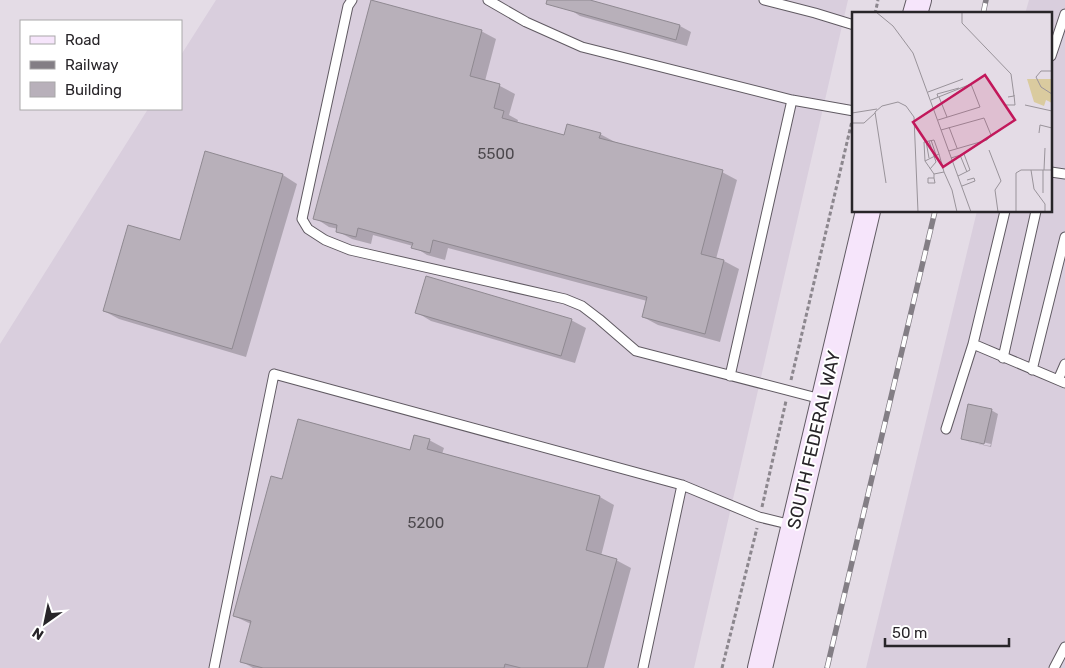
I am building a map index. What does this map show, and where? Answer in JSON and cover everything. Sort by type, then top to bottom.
[{"type":"main road","name":"SOUTH FEDERAL WAY","points":[[760,668],[868,212]]},
{"type":"lane","points":[[352,0],[348,6],[302,219],[308,229],[325,240],[350,250],[565,299],[582,306],[599,318],[636,351],[824,399]]},
{"type":"lane","points":[[488,0],[526,22],[582,47],[792,100],[852,111]]},
{"type":"lane","points":[[764,0],[801,4],[852,24]]},
{"type":"lane","points":[[1052,53],[1065,14]]},
{"type":"lane","points":[[730,376],[792,100]]},
{"type":"lane","points":[[1052,172],[1065,174]]},
{"type":"lane","points":[[946,429],[973,344],[1005,212]]},
{"type":"lane","points":[[1003,358],[1036,212]]},
{"type":"lane","points":[[1032,370],[1065,237]]},
{"type":"lane","points":[[973,344],[1062,382],[1065,364]]},
{"type":"lane","points":[[214,668],[274,374],[682,485],[759,517],[794,525]]},
{"type":"lane","points":[[643,668],[682,485]]},
{"type":"lane","points":[[1054,668],[1065,647]]},
{"type":"shaded area","points":[[216,0],[848,0],[694,668],[0,668],[0,344],[147,110],[182,110],[182,53]]},
{"type":"shaded area","points":[[1029,0],[1065,0],[1065,668],[866,668],[977,212],[1052,212],[1052,12],[1026,12]]},
{"type":"building","points":[[371,0],[482,30],[470,76],[500,84],[494,108],[504,111],[502,118],[564,135],[567,124],[601,133],[599,138],[723,170],[701,254],[724,260],[705,334],[642,317],[647,297],[433,240],[430,253],[411,248],[413,243],[358,228],[356,237],[336,232],[337,225],[313,219]]},
{"type":"building","points":[[547,0],[590,0],[680,25],[676,40],[546,4]]},
{"type":"building","points":[[205,151],[283,174],[232,349],[103,311],[128,225],[180,240]]},
{"type":"building","points":[[426,276],[572,319],[561,356],[415,313]]},
{"type":"building","points":[[968,404],[992,409],[984,444],[961,439]]},
{"type":"building","points":[[298,419],[410,450],[414,435],[430,439],[427,449],[600,496],[586,550],[617,559],[587,668],[521,668],[505,664],[504,668],[263,668],[240,662],[251,621],[233,616],[271,476],[282,479]]},
{"type":"railway","points":[[983,12],[986,0]]},
{"type":"railway","points":[[827,668],[935,212]]}]
